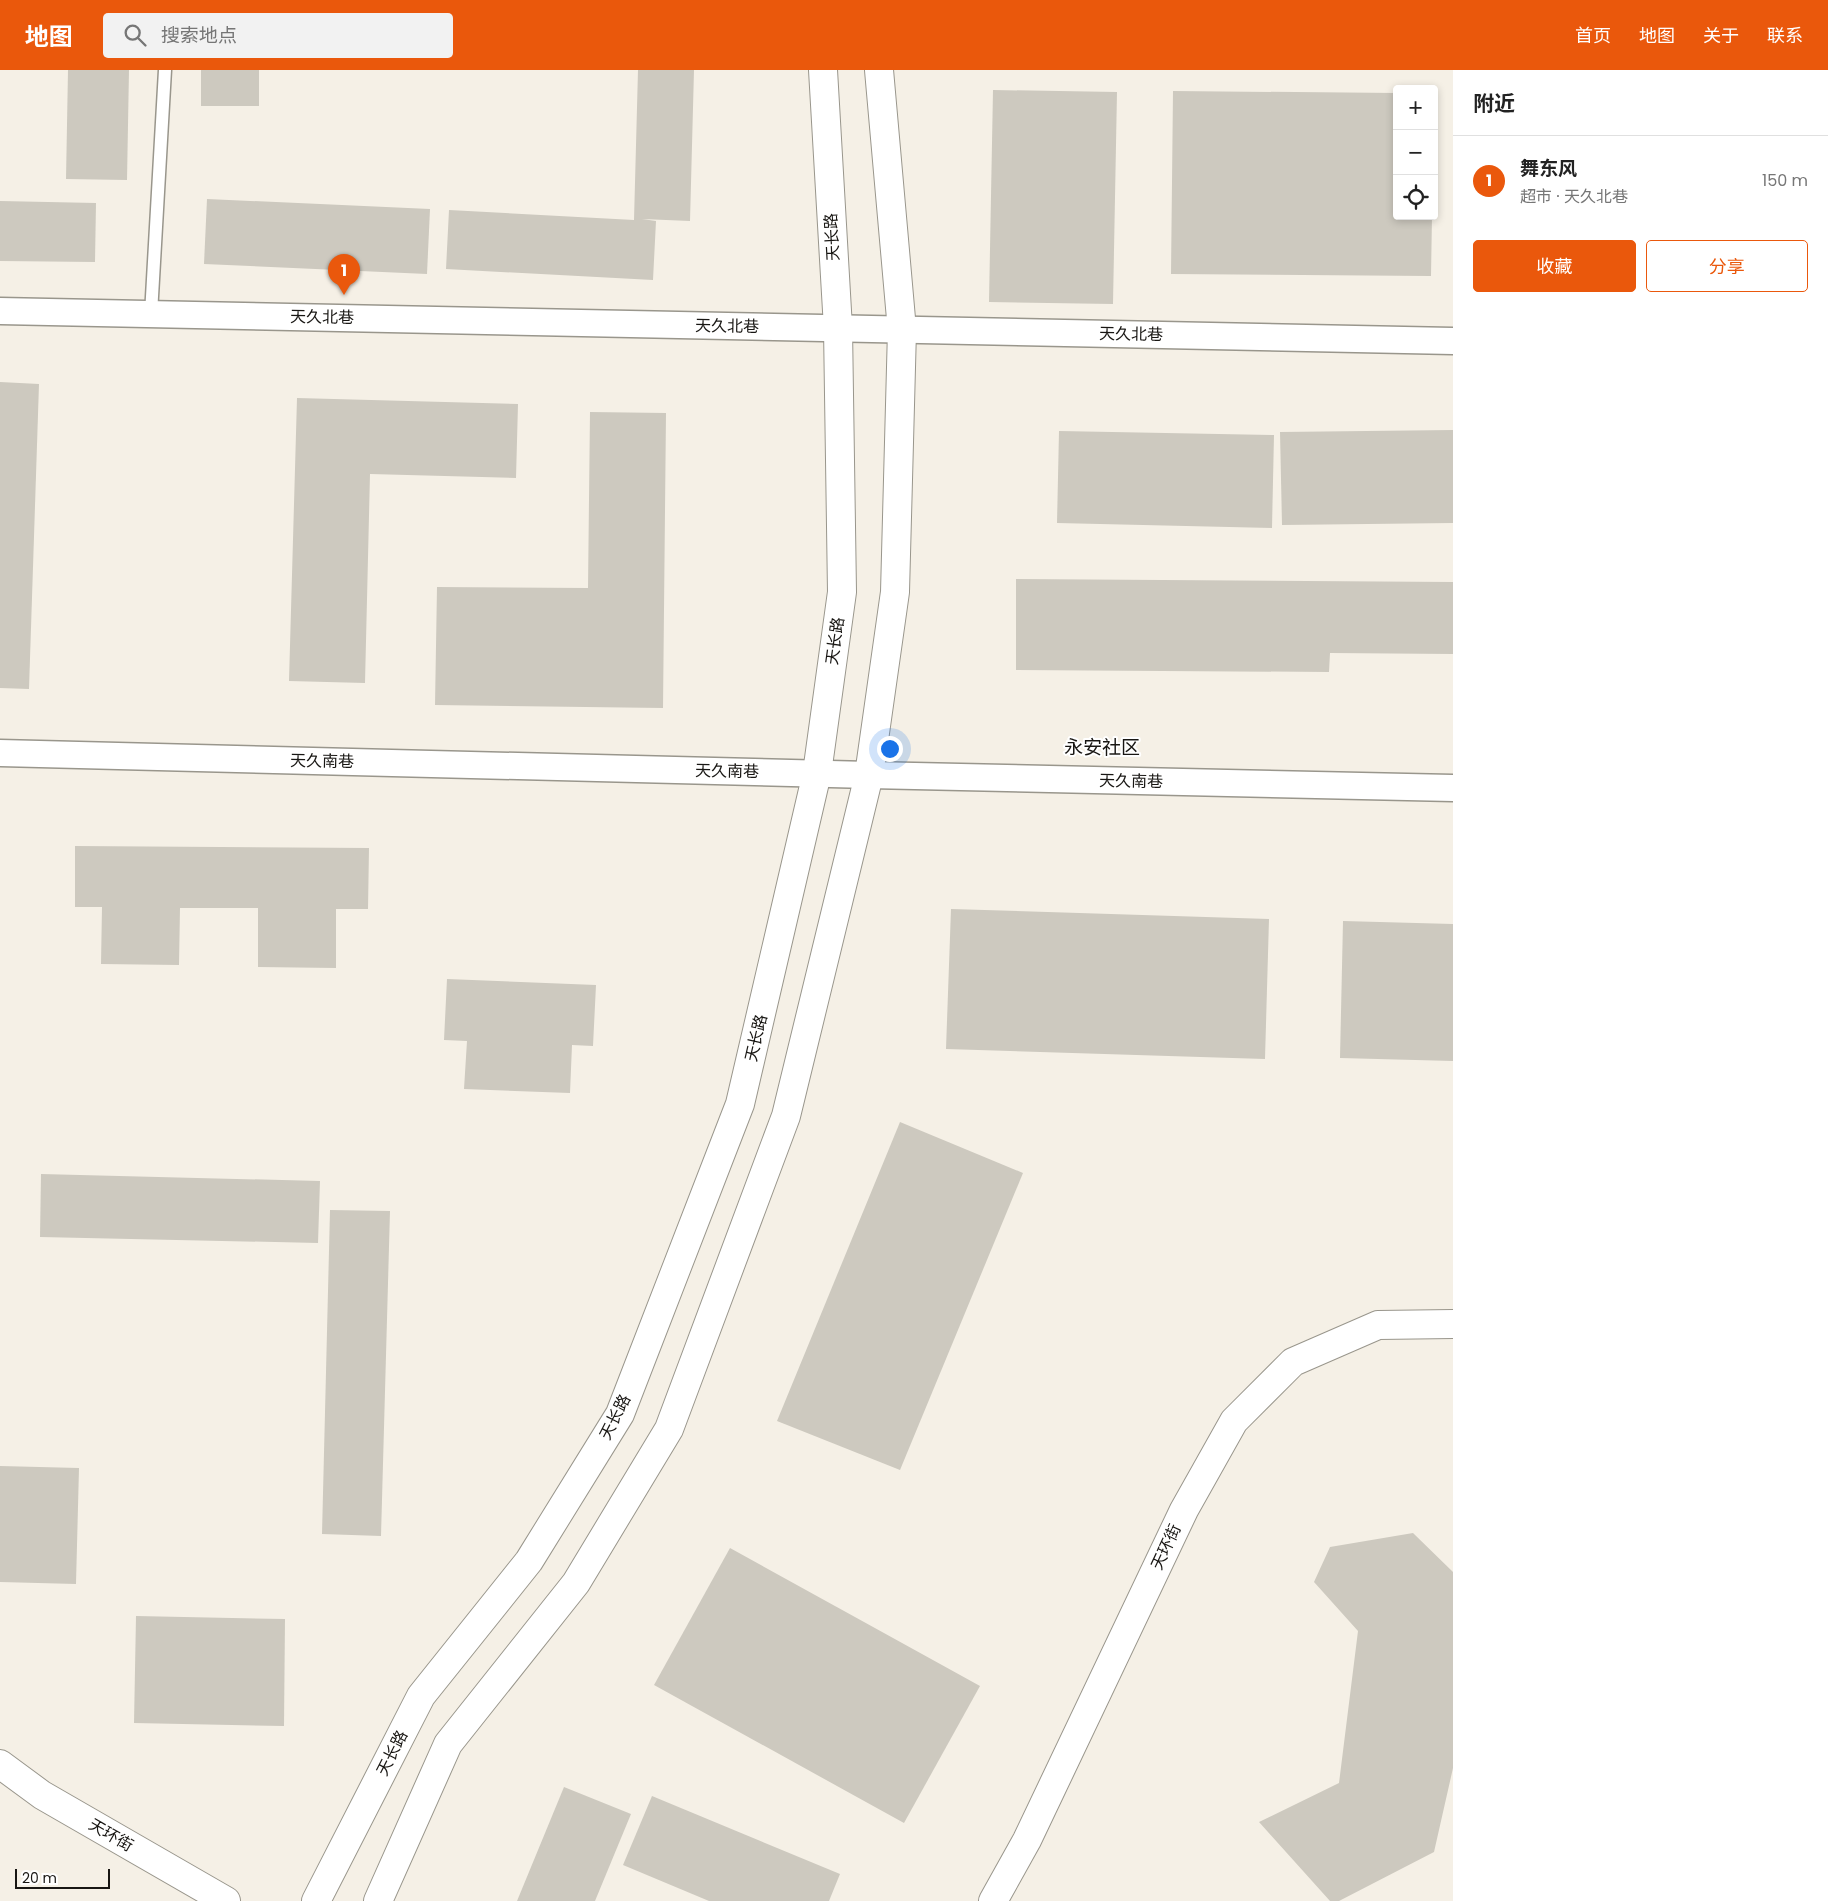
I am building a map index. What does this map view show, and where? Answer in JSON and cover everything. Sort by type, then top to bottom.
[{"type":"street","name":"天长路","points":[[316,1901],[421,1696],[529,1561],[620,1414],[740,1104],[816,773],[842,592],[838,328],[822,70]]},
{"type":"street","points":[[378,1901],[448,1744],[576,1583],[669,1429],[786,1116],[869,776],[895,592],[902,330],[879,70]]},
{"type":"street","name":"天久北巷","points":[[0,311],[1453,341]]},
{"type":"street","name":"天久南巷","points":[[0,753],[816,773],[869,776],[1453,788]]},
{"type":"street","name":"天环街","points":[[993,1901],[1028,1840],[1184,1510],[1234,1421],[1293,1362],[1378,1326],[1453,1324]]},
{"type":"street","name":"天环街","points":[[0,1764],[42,1795],[226,1901]]},
{"type":"lane","points":[[151,314],[165,70]]},
{"type":"building","points":[[68,70],[129,70],[127,180],[66,179]]},
{"type":"building","points":[[201,70],[259,70],[259,106],[201,106]]},
{"type":"building","points":[[638,70],[694,70],[690,221],[642,219],[656,221],[653,280],[446,269],[449,210],[634,220]]},
{"type":"building","points":[[993,90],[1117,92],[1113,304],[989,302]]},
{"type":"building","points":[[1173,91],[1393,93],[1393,220],[1432,220],[1431,276],[1171,274]]},
{"type":"building","points":[[207,199],[430,209],[427,274],[204,264]]},
{"type":"building","points":[[0,201],[96,203],[95,262],[0,261]]},
{"type":"building","points":[[0,382],[39,384],[29,689],[0,688]]},
{"type":"building","points":[[297,398],[518,404],[516,478],[370,474],[365,683],[289,681]]},
{"type":"building","points":[[590,412],[666,413],[663,708],[435,705],[437,587],[588,588]]},
{"type":"building","points":[[1453,430],[1453,523],[1282,525],[1280,432]]},
{"type":"building","points":[[1059,431],[1274,435],[1272,528],[1057,523]]},
{"type":"building","points":[[1016,579],[1453,582],[1453,654],[1330,653],[1329,672],[1016,670]]},
{"type":"building","points":[[75,846],[369,848],[368,909],[336,909],[336,968],[258,967],[258,908],[180,908],[179,965],[101,964],[102,907],[75,907]]},
{"type":"building","points":[[951,909],[1269,919],[1265,1059],[946,1049]]},
{"type":"building","points":[[1343,921],[1453,924],[1453,1061],[1340,1058]]},
{"type":"building","points":[[447,979],[596,985],[593,1046],[572,1045],[570,1093],[464,1089],[467,1041],[444,1040]]},
{"type":"building","points":[[900,1122],[1023,1173],[900,1470],[777,1421]]},
{"type":"building","points":[[41,1174],[320,1181],[318,1243],[40,1237]]},
{"type":"building","points":[[330,1210],[390,1211],[381,1536],[322,1534]]},
{"type":"building","points":[[0,1466],[79,1468],[76,1584],[0,1582]]},
{"type":"building","points":[[1413,1533],[1453,1572],[1453,1768],[1434,1852],[1339,1901],[1330,1901],[1259,1822],[1339,1783],[1358,1631],[1314,1582],[1330,1547]]},
{"type":"building","points":[[730,1548],[980,1686],[904,1823],[654,1685]]},
{"type":"building","points":[[136,1616],[285,1619],[284,1726],[134,1723]]},
{"type":"building","points":[[564,1787],[631,1814],[595,1901],[517,1901]]},
{"type":"building","points":[[652,1796],[840,1874],[829,1901],[709,1901],[623,1865]]},
{"type":"place","name":"舞东风","points":[[344,295]]},
{"type":"district","name":"永安社区","points":[[1102,747]]}]
